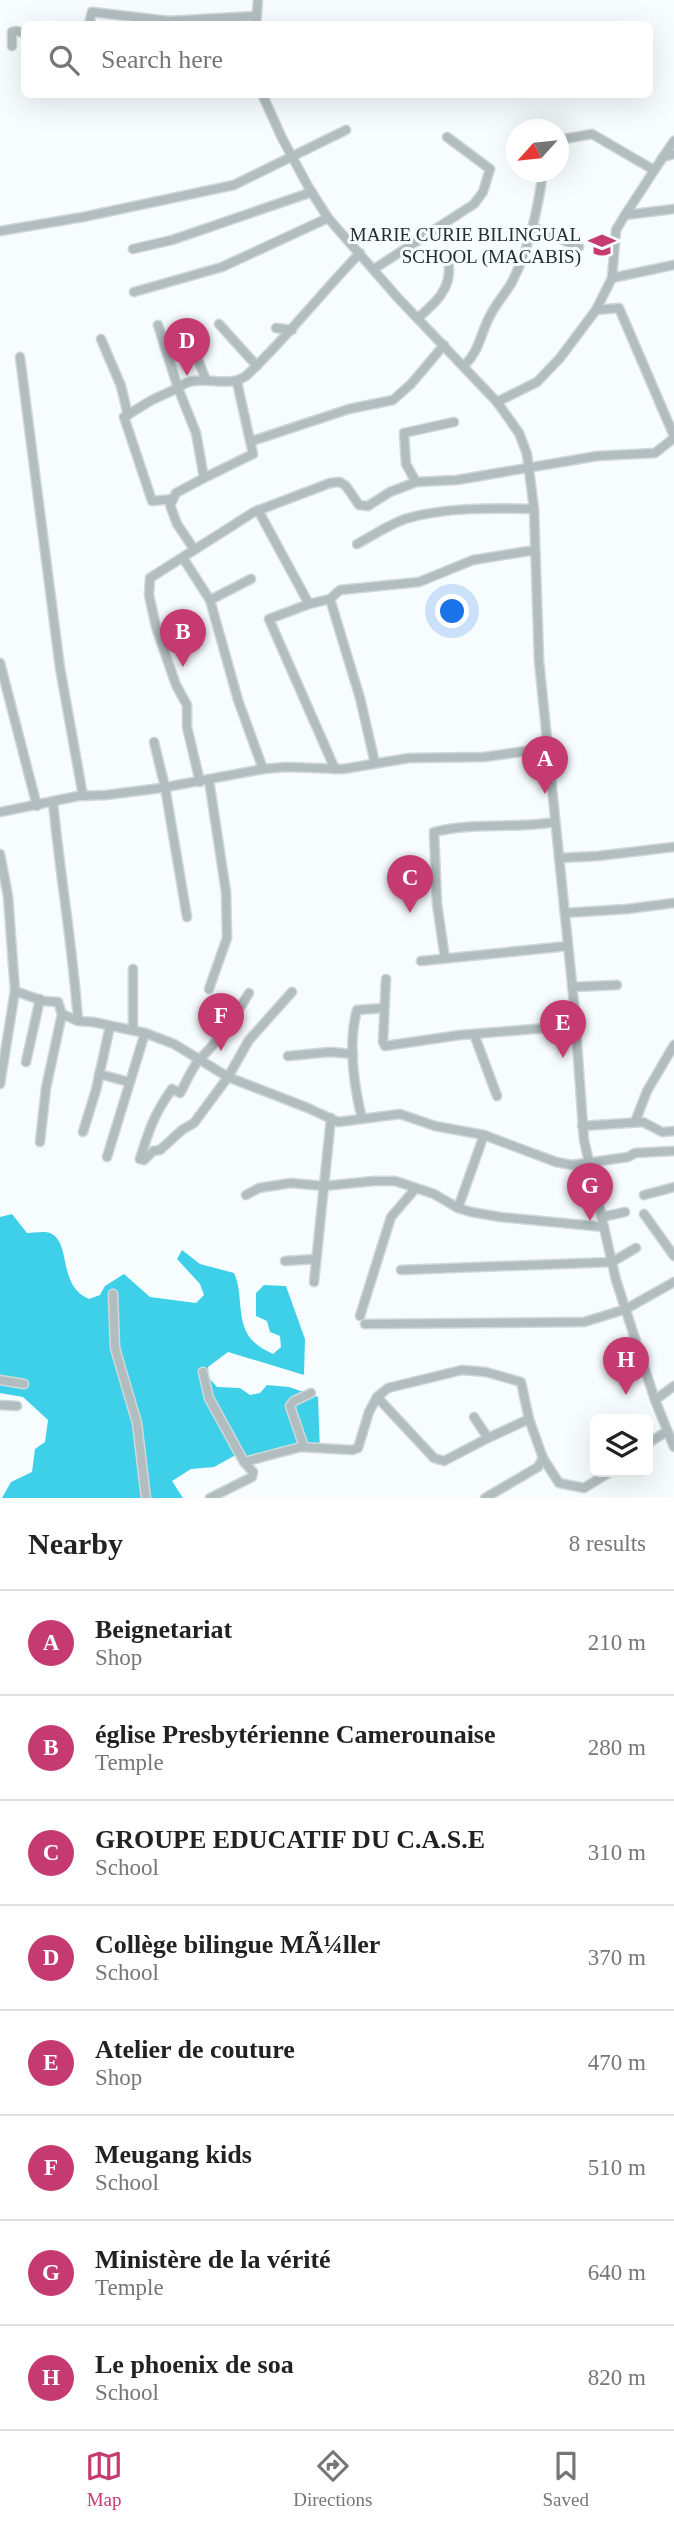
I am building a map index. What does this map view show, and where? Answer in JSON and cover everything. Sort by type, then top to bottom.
[{"type":"street","points":[[90,21],[92,12],[169,21],[256,20],[258,0]]},
{"type":"street","points":[[12,46],[12,32],[21,33]]},
{"type":"street","points":[[264,98],[292,155],[328,218],[497,402],[519,433],[531,467],[539,662],[576,1022],[582,1126],[612,1262],[655,1400],[673,1444]]},
{"type":"street","points":[[2,232],[234,185],[346,130]]},
{"type":"street","points":[[569,138],[592,134],[654,170]]},
{"type":"street","points":[[374,269],[456,217],[474,204],[483,192],[490,169],[447,137]]},
{"type":"street","points":[[497,402],[537,382],[560,358],[596,310],[612,278],[616,230],[674,141]]},
{"type":"street","points":[[663,157],[674,154]]},
{"type":"street","points":[[464,366],[473,357],[490,315],[511,283],[533,227],[541,182]]},
{"type":"street","points":[[133,249],[172,240],[312,192]]},
{"type":"street","points":[[625,215],[674,209]]},
{"type":"street","points":[[134,292],[222,267],[328,218]]},
{"type":"street","points":[[533,227],[579,247]]},
{"type":"street","points":[[173,499],[152,501],[124,417],[186,382],[237,382],[257,366],[292,330],[319,296],[360,253]]},
{"type":"street","points":[[418,318],[439,298],[447,286],[449,266]]},
{"type":"street","points":[[612,278],[673,267]]},
{"type":"street","points":[[209,989],[227,938],[226,892],[205,781],[187,727],[187,705],[176,685],[156,627],[149,595],[149,583],[153,574],[258,510],[330,483],[340,482],[359,505],[368,506],[390,492],[416,482],[457,480],[597,456],[655,453],[674,437],[619,308],[596,310]]},
{"type":"street","points":[[219,324],[257,366]]},
{"type":"street","points":[[158,325],[196,433],[204,478]]},
{"type":"street","points":[[276,328],[292,330]]},
{"type":"street","points":[[101,339],[121,386],[128,415]]},
{"type":"street","points":[[195,341],[206,380]]},
{"type":"street","points":[[252,441],[349,410],[393,400],[411,384],[444,345]]},
{"type":"street","points":[[20,357],[60,668],[83,796]]},
{"type":"street","points":[[194,549],[170,505],[176,493],[253,454],[237,382]]},
{"type":"street","points":[[416,482],[406,464],[404,433],[454,422]]},
{"type":"street","points":[[357,544],[402,520],[418,516],[471,510],[534,509]]},
{"type":"street","points":[[258,510],[309,604]]},
{"type":"street","points":[[335,769],[268,619],[330,599],[340,590],[419,582],[473,560],[535,550]]},
{"type":"street","points":[[183,558],[210,600],[239,700],[263,769]]},
{"type":"street","points":[[210,600],[251,579]]},
{"type":"street","points":[[330,599],[360,698],[374,763]]},
{"type":"street","points":[[0,663],[37,806]]},
{"type":"street","points":[[154,742],[165,787],[187,917]]},
{"type":"street","points":[[0,812],[83,796],[106,796],[205,781],[263,769],[358,768],[409,758],[484,757],[548,748]]},
{"type":"street","points":[[53,802],[78,1021]]},
{"type":"street","points":[[445,957],[437,904],[433,832],[461,828],[533,826],[555,822]]},
{"type":"street","points":[[559,858],[674,847]]},
{"type":"street","points":[[0,854],[8,896],[15,991],[0,1084]]},
{"type":"street","points":[[565,913],[674,903]]},
{"type":"street","points":[[421,961],[568,946]]},
{"type":"street","points":[[132,969],[133,1030]]},
{"type":"street","points":[[386,979],[385,1046],[474,1034],[525,1031],[576,1022]]},
{"type":"street","points":[[572,987],[617,985]]},
{"type":"street","points":[[15,991],[58,1002],[62,1014],[46,1088],[40,1142]]},
{"type":"street","points":[[249,993],[221,1037],[200,1059],[180,1093],[172,1089],[155,1115],[140,1159],[144,1160],[153,1151],[160,1150],[194,1123],[228,1077],[249,1040],[292,992]]},
{"type":"street","points":[[26,1062],[40,999]]},
{"type":"street","points":[[362,1119],[357,1100],[353,1054],[354,1021],[357,1010],[384,1008]]},
{"type":"street","points":[[62,1014],[78,1021],[145,1032],[174,1044],[228,1077],[338,1122],[400,1114],[435,1126],[484,1135],[556,1162],[572,1165],[628,1157],[635,1153],[674,1151]]},
{"type":"street","points":[[83,1132],[110,1026]]},
{"type":"street","points":[[107,1157],[145,1032]]},
{"type":"street","points":[[474,1034],[497,1096]]},
{"type":"street","points":[[635,1122],[642,1100],[674,1045]]},
{"type":"street","points":[[288,1056],[330,1052],[353,1054]]},
{"type":"street","points":[[99,1074],[129,1082]]},
{"type":"street","points":[[314,1282],[331,1118]]},
{"type":"street","points":[[582,1126],[635,1122],[652,1126],[662,1132],[674,1131]]},
{"type":"street","points":[[458,1208],[484,1135]]},
{"type":"street","points":[[246,1195],[259,1188],[291,1183],[324,1185],[396,1181],[438,1196],[458,1208],[500,1217],[604,1227]]},
{"type":"street","points":[[644,1195],[674,1187]]},
{"type":"street","points":[[416,1188],[391,1217],[363,1320],[584,1322],[626,1309],[674,1282]]},
{"type":"street","points":[[601,1217],[625,1212]]},
{"type":"street","points":[[644,1214],[674,1255]]},
{"type":"street","points":[[401,1270],[612,1262],[636,1248]]},
{"type":"street","points":[[285,1261],[316,1259]]},
{"type":"street","points":[[113,1294],[115,1348],[136,1423],[146,1498]]},
{"type":"street","points":[[244,1462],[304,1447],[352,1450],[358,1448],[364,1423],[377,1397],[388,1388],[462,1370],[486,1372],[521,1382],[529,1419],[543,1458],[559,1483],[584,1488],[602,1477]]},
{"type":"street","points":[[204,1372],[208,1398],[244,1462],[253,1472],[252,1477],[210,1498]]},
{"type":"street","points":[[0,1380],[23,1384]]},
{"type":"street","points":[[655,1400],[674,1386]]},
{"type":"street","points":[[304,1447],[290,1406],[294,1401],[311,1393]]},
{"type":"street","points":[[377,1397],[435,1458],[444,1461],[529,1419]]},
{"type":"street","points":[[0,1405],[17,1406]]},
{"type":"street","points":[[474,1417],[488,1438]]},
{"type":"street","points":[[653,1440],[666,1432]]},
{"type":"street","points":[[485,1498],[538,1467],[543,1458]]},
{"type":"shaded area","points":[[12,1214],[27,1233],[48,1232],[57,1238],[72,1284],[79,1293],[89,1299],[100,1295],[105,1286],[124,1274],[150,1297],[196,1303],[204,1295],[200,1284],[177,1259],[182,1250],[200,1264],[234,1273],[244,1327],[258,1346],[273,1354],[281,1347],[280,1336],[270,1332],[267,1321],[256,1316],[256,1293],[264,1285],[286,1286],[305,1339],[304,1375],[228,1352],[208,1367],[209,1378],[217,1387],[240,1388],[250,1395],[260,1393],[267,1385],[289,1387],[318,1397],[320,1452],[298,1443],[257,1462],[234,1456],[214,1467],[191,1469],[172,1481],[183,1498],[2,1498],[11,1482],[32,1472],[35,1449],[45,1442],[48,1420],[23,1397],[0,1393],[0,1217]]},
{"type":"place","name":"MARIE CURIE BILINGUAL SCHOOL (MACABIS)","points":[[602,245]]},
{"type":"place","name":"Collège bilingue MÃ¼ller","points":[[187,376]]},
{"type":"place","name":"église Presbytérienne Camerounaise","points":[[183,667]]},
{"type":"place","name":"Beignetariat","points":[[545,794]]},
{"type":"place","name":"GROUPE EDUCATIF DU C.A.S.E","points":[[410,913]]},
{"type":"place","name":"Meugang kids","points":[[221,1051]]},
{"type":"place","name":"Atelier de couture","points":[[563,1058]]},
{"type":"place","name":"Ministère de la vérité","points":[[590,1221]]},
{"type":"place","name":"Le phoenix de soa","points":[[626,1395]]}]
